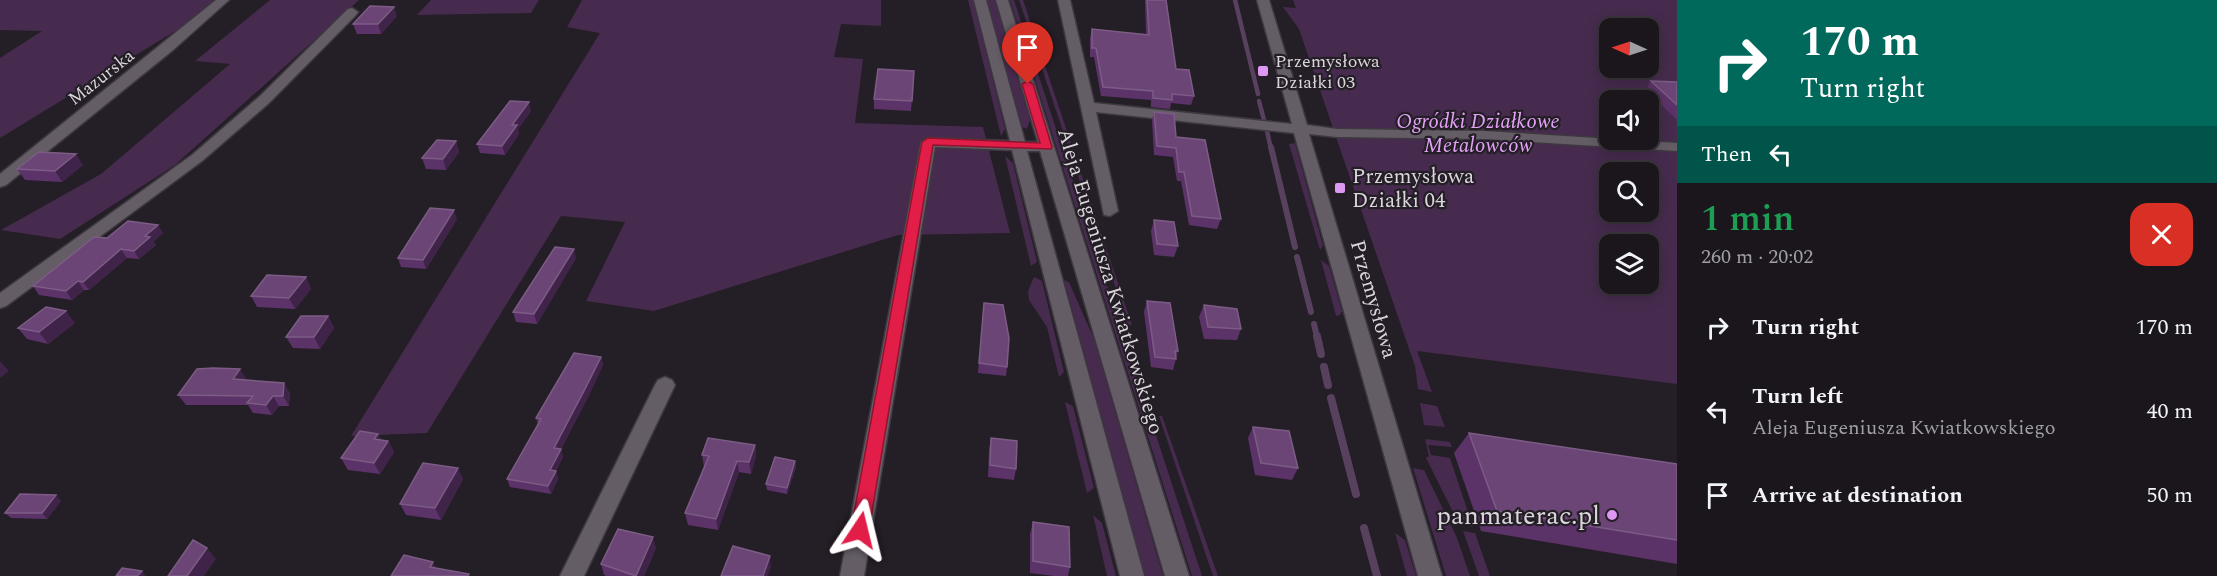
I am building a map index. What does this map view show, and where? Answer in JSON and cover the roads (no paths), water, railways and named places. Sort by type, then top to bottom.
[{"type":"street","name":"Mazurska","points":[[0,182],[102,98],[181,38],[223,0]]},
{"type":"street","points":[[980,0],[1132,576]]},
{"type":"street","name":"Aleja Eugeniusza Kwiatkowskiego","points":[[1002,0],[1177,576]]},
{"type":"street","points":[[1064,0],[1110,211]]},
{"type":"street","name":"Przemysłowa","points":[[1263,0],[1430,576]]},
{"type":"street","points":[[0,302],[197,158],[264,100],[352,12]]},
{"type":"street","points":[[1088,107],[1337,133],[1530,138],[1677,147]]},
{"type":"street","points":[[852,576],[928,142],[1047,147]]},
{"type":"street","points":[[572,576],[665,385]]},
{"type":"waterway","points":[[1235,0],[1258,94]]},
{"type":"waterway","points":[[1259,101],[1264,120]]},
{"type":"waterway","points":[[1267,131],[1271,149]]},
{"type":"waterway","points":[[1271,147],[1295,247]]},
{"type":"waterway","points":[[1297,257],[1311,312]]},
{"type":"waterway","points":[[1314,324],[1317,337]]},
{"type":"waterway","points":[[1317,336],[1321,354]]},
{"type":"waterway","points":[[1324,367],[1328,385]]},
{"type":"waterway","points":[[1331,398],[1356,494]]},
{"type":"waterway","points":[[1364,528],[1377,576]]},
{"type":"place","name":"Przemysłowa Działki 03","points":[[1263,71]]},
{"type":"place","name":"Przemysłowa Działki 04","points":[[1340,188]]},
{"type":"place","name":"panmaterac.pl","points":[[1612,515]]},
{"type":"park label","name":"Ogródki Działkowe Metalowców","points":[[1478,133]]}]
